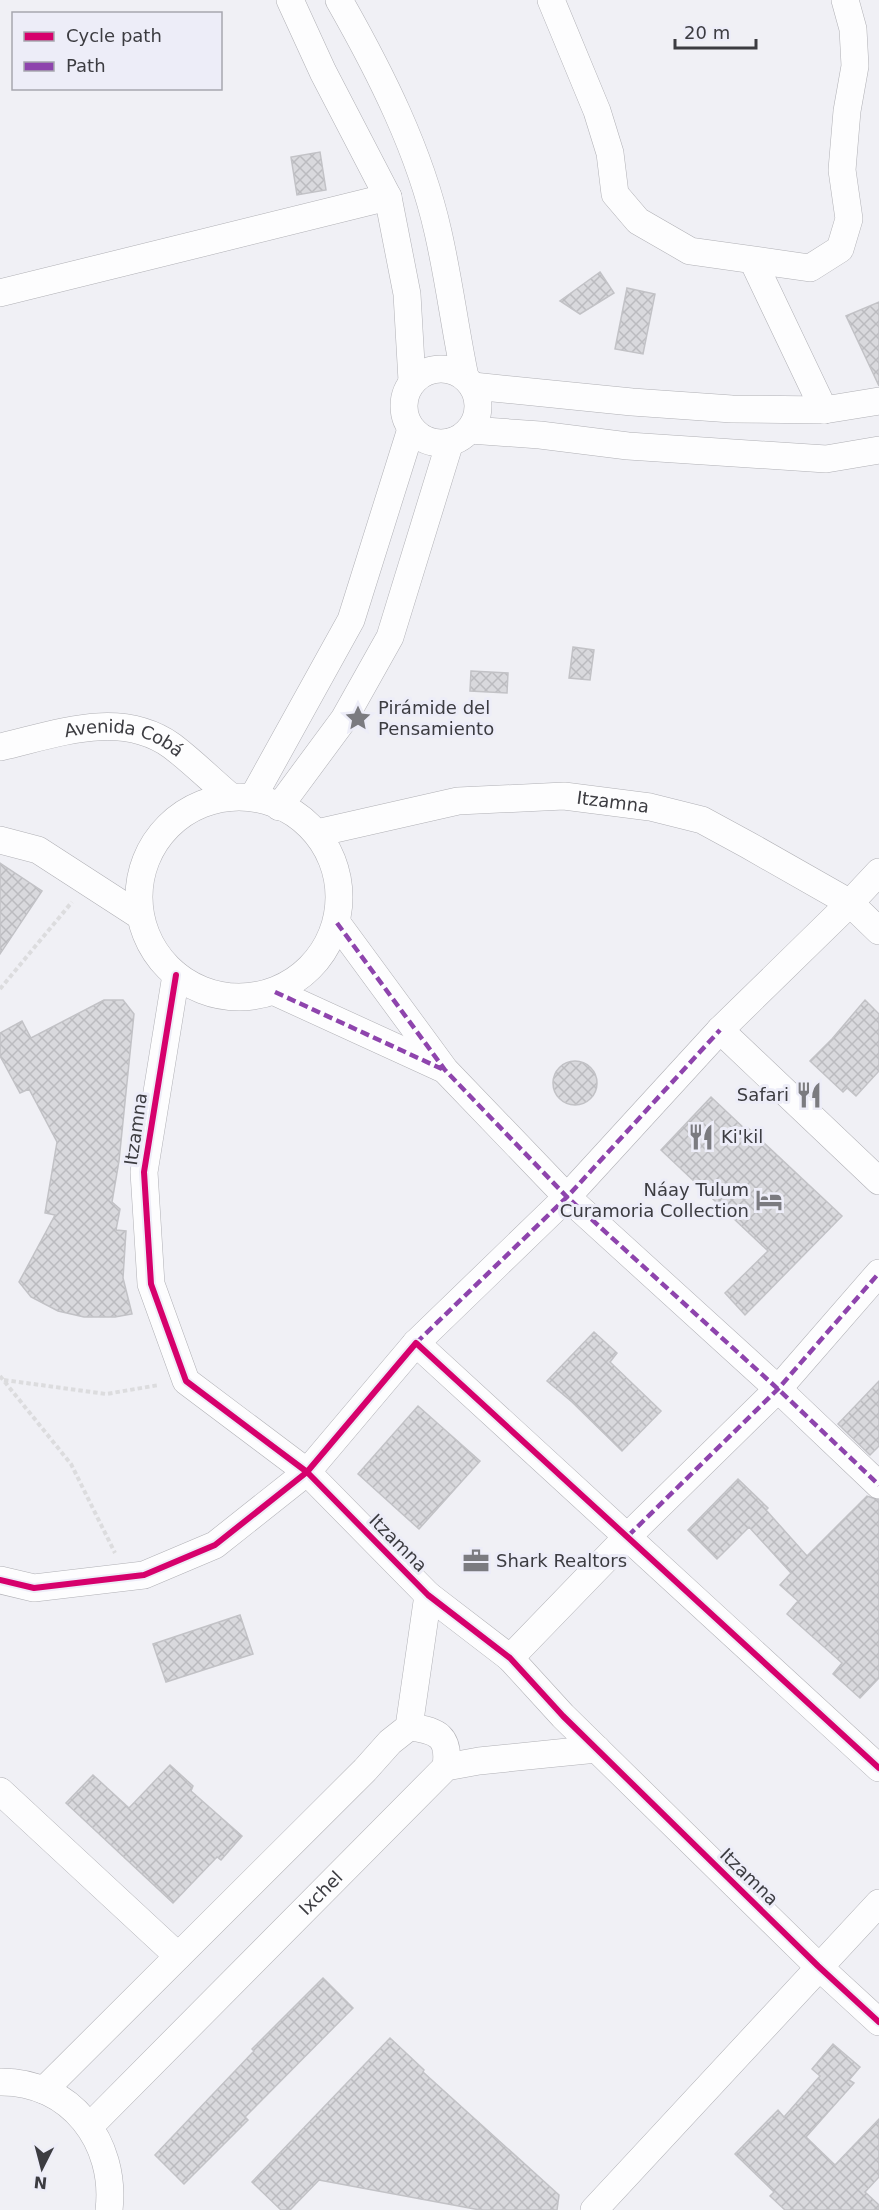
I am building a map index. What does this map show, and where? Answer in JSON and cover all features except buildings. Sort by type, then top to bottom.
[{"type":"street","points":[[290,0],[327,81],[388,197],[407,294],[412,381]]},
{"type":"street","points":[[279,807],[344,719],[390,637],[460,436],[476,420],[478,408],[478,396],[469,381],[438,231],[418,166],[368,50],[339,0]]},
{"type":"street","points":[[551,0],[597,111],[610,153],[615,194],[638,221],[690,251],[810,268],[840,249],[849,219],[842,170],[847,111],[855,66],[853,29],[845,0]]},
{"type":"street","points":[[0,294],[388,197]]},
{"type":"street","points":[[753,261],[824,410]]},
{"type":"street","points":[[879,401],[824,410],[732,409],[661,404],[469,381],[455,371],[443,368],[431,369],[412,381],[403,403],[404,415],[411,429],[427,440],[439,443],[460,436],[826,459],[879,450]]},
{"type":"street","points":[[657,447],[661,404]]},
{"type":"street","points":[[242,797],[351,620],[411,429]]},
{"type":"street","name":"Avenida Cobá","points":[[0,747],[97,725],[140,730],[171,746],[242,797]]},
{"type":"street","name":"Itzamna","points":[[317,833],[458,801],[564,796],[650,807],[702,820],[850,903],[879,932]]},
{"type":"street","points":[[242,797],[279,807],[293,813],[317,833],[333,861],[340,891],[337,923],[324,952],[317,960],[302,976],[275,992],[240,998],[206,992],[176,975],[153,949],[140,916],[140,882],[151,849],[173,822],[200,805],[242,797]]},
{"type":"street","points":[[0,840],[38,850],[140,916]]},
{"type":"street","points":[[0,1580],[34,1588],[144,1575],[215,1545],[307,1472],[416,1343],[567,1197],[720,1030],[879,872]]},
{"type":"street","points":[[337,923],[445,1070],[567,1197],[778,1389],[879,1485]]},
{"type":"street","name":"Itzamna","points":[[176,975],[144,1172],[151,1284],[186,1381],[307,1472],[428,1595],[510,1658],[562,1716],[818,1966],[879,2022]]},
{"type":"street","points":[[275,992],[445,1070]]},
{"type":"street","points":[[720,1030],[879,1181]]},
{"type":"street","points":[[510,1658],[628,1536],[778,1389],[879,1273]]},
{"type":"street","points":[[416,1343],[879,1768]]},
{"type":"street","points":[[44,2090],[365,1770],[390,1742],[409,1727],[428,1595]]},
{"type":"street","points":[[409,1727],[427,1729],[439,1734],[448,1751],[446,1767],[501,1758],[597,1749]]},
{"type":"street","name":"Ixchel","points":[[90,2126],[446,1767]]},
{"type":"street","points":[[0,1791],[178,1956]]},
{"type":"street","points":[[594,2210],[818,1966],[879,1903]]},
{"type":"street","points":[[0,2082],[27,2085],[44,2090],[69,2105],[90,2126],[101,2146],[109,2169],[111,2193],[109,2210]]},
{"type":"path","points":[[0,989],[88,883]]},
{"type":"path","points":[[2,1378],[106,1394],[186,1381]]},
{"type":"path","points":[[2,1378],[71,1464],[127,1578]]},
{"type":"marked path","points":[[337,923],[445,1070],[567,1197],[778,1389],[879,1485]]},
{"type":"marked path","points":[[275,992],[442,1069]]},
{"type":"marked path","points":[[416,1343],[567,1197],[720,1030]]},
{"type":"marked path","points":[[628,1536],[778,1389],[879,1273]]},
{"type":"cycle path","points":[[176,975],[144,1172],[151,1284],[186,1381],[307,1472],[428,1595],[510,1658],[563,1716],[818,1966],[879,2022]]},
{"type":"cycle path","points":[[0,1580],[34,1588],[144,1575],[215,1545],[307,1472],[416,1343],[879,1768]]},
{"type":"place","name":"Pirámide del Pensamiento","points":[[358,718]]},
{"type":"place","name":"Safari","points":[[809,1095]]},
{"type":"place","name":"Ki'kil","points":[[701,1137]]},
{"type":"place","name":"Náay Tulum Curamoria Collection","points":[[769,1200]]},
{"type":"place","name":"Shark Realtors","points":[[476,1561]]}]
